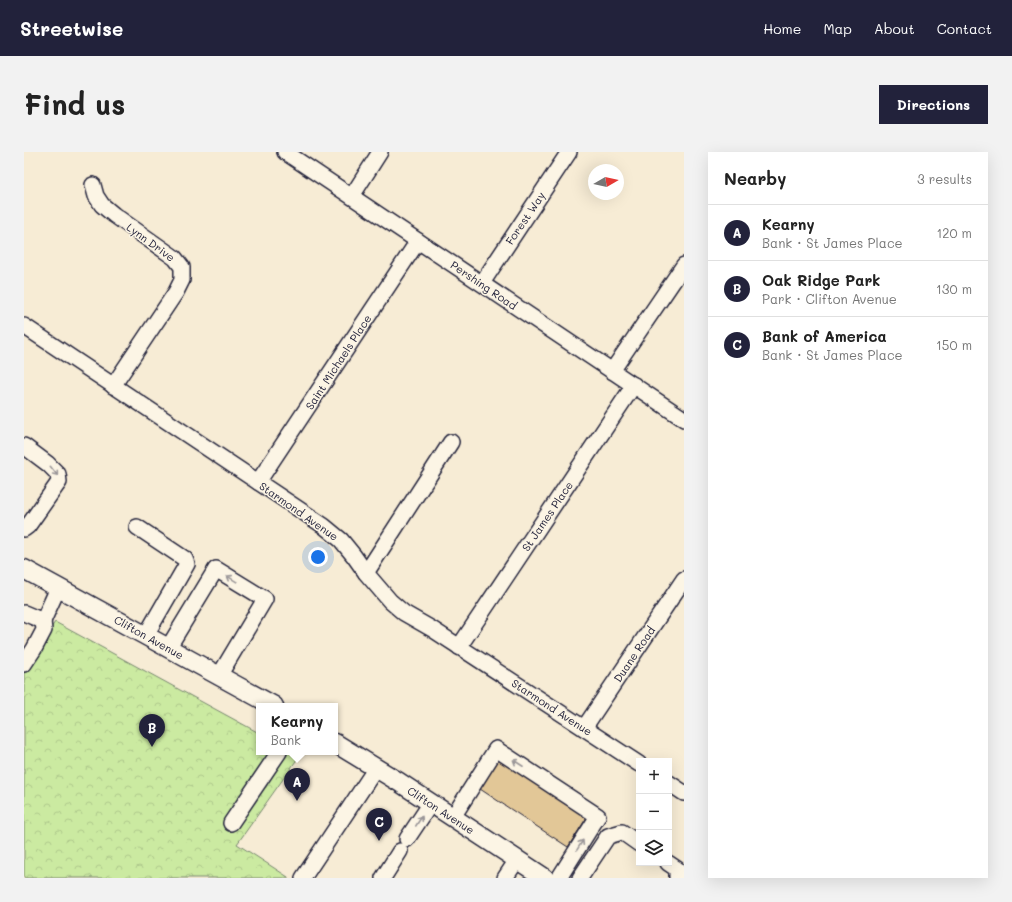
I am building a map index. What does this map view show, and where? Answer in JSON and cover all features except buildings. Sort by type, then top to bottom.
[{"type":"main road","name":"Clifton Avenue","points":[[24,569],[268,703]]},
{"type":"main road","name":"Clifton Avenue","points":[[338,745],[453,817],[545,878]]},
{"type":"street","name":"Pershing Road","points":[[285,152],[684,419]]},
{"type":"street","points":[[352,196],[380,152]]},
{"type":"street","name":"Forest Way","points":[[482,284],[569,152]]},
{"type":"street","name":"Lynn Drive","points":[[92,186],[102,205],[175,258],[182,267],[182,280],[176,292],[113,386]]},
{"type":"street","name":"Saint Michaels Place","points":[[258,482],[418,241]]},
{"type":"street","points":[[612,371],[684,265]]},
{"type":"street","name":"Starmond Avenue","points":[[24,326],[324,526],[341,540],[390,601],[404,613],[636,762]]},
{"type":"street","name":"St James Place","points":[[459,647],[634,385]]},
{"type":"street","points":[[366,573],[451,442]]},
{"type":"street","points":[[24,446],[48,464],[58,474],[59,482],[28,526],[24,529]]},
{"type":"street","points":[[137,528],[185,559],[187,564],[146,635]]},
{"type":"street","points":[[168,648],[216,569],[265,599],[219,676]]},
{"type":"street","name":"Duane Road","points":[[584,728],[684,580]]},
{"type":"street","points":[[24,664],[44,630],[43,621],[58,588]]},
{"type":"street","points":[[24,613],[43,621]]},
{"type":"street","points":[[453,817],[496,749],[598,816],[559,878]]},
{"type":"street","points":[[231,823],[278,755]]},
{"type":"street","points":[[303,878],[376,768]]},
{"type":"street","points":[[672,785],[684,793]]},
{"type":"street","points":[[383,878],[431,803]]},
{"type":"street","points":[[580,878],[608,836],[622,832],[636,842]]},
{"type":"street","points":[[505,878],[517,860]]},
{"type":"street","points":[[672,866],[677,869],[677,878]]},
{"type":"green space","points":[[55,622],[256,731],[256,755],[294,755],[298,758],[237,844],[288,878],[24,878],[24,670]]},
{"type":"place","name":"Oak Ridge Park","points":[[152,747]]},
{"type":"place","name":"Kearny","points":[[297,801]]},
{"type":"place","name":"Bank of America","points":[[379,841]]}]
